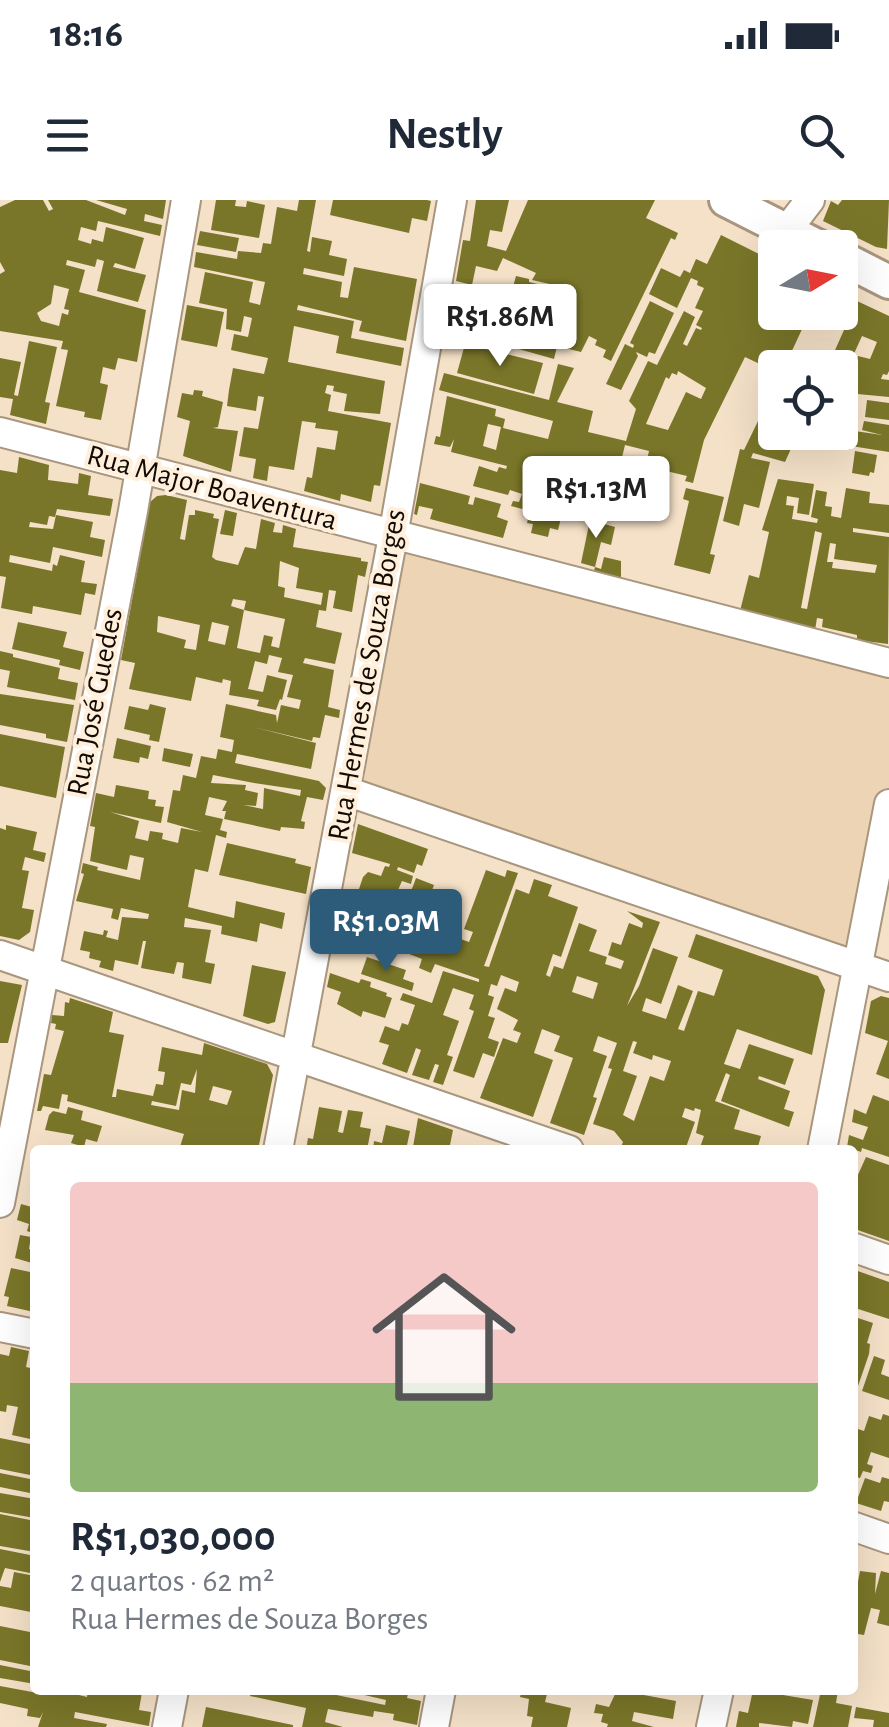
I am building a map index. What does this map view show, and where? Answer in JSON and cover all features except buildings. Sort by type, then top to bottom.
[{"type":"street","name":"Rua José Guedes","points":[[0,1203],[140,469],[186,200]]},
{"type":"street","name":"Rua Hermes de Souza Borges","points":[[279,1145],[452,200]]},
{"type":"street","points":[[726,200],[787,230],[810,200]]},
{"type":"street","points":[[858,266],[889,282]]},
{"type":"street","name":"Rua Major Boaventura","points":[[0,432],[889,663]]},
{"type":"street","points":[[346,790],[889,978]]},
{"type":"street","points":[[823,1145],[889,804]]},
{"type":"street","points":[[0,955],[546,1145]]},
{"type":"street","points":[[858,1249],[889,1260]]},
{"type":"street","points":[[0,1327],[30,1333]]},
{"type":"street","points":[[858,1528],[889,1538]]},
{"type":"street","points":[[166,1727],[173,1695]]},
{"type":"street","points":[[434,1727],[441,1695]]},
{"type":"street","points":[[711,1727],[717,1695]]},
{"type":"shaded area","points":[[393,536],[889,664],[889,804],[857,966],[346,791]]}]
